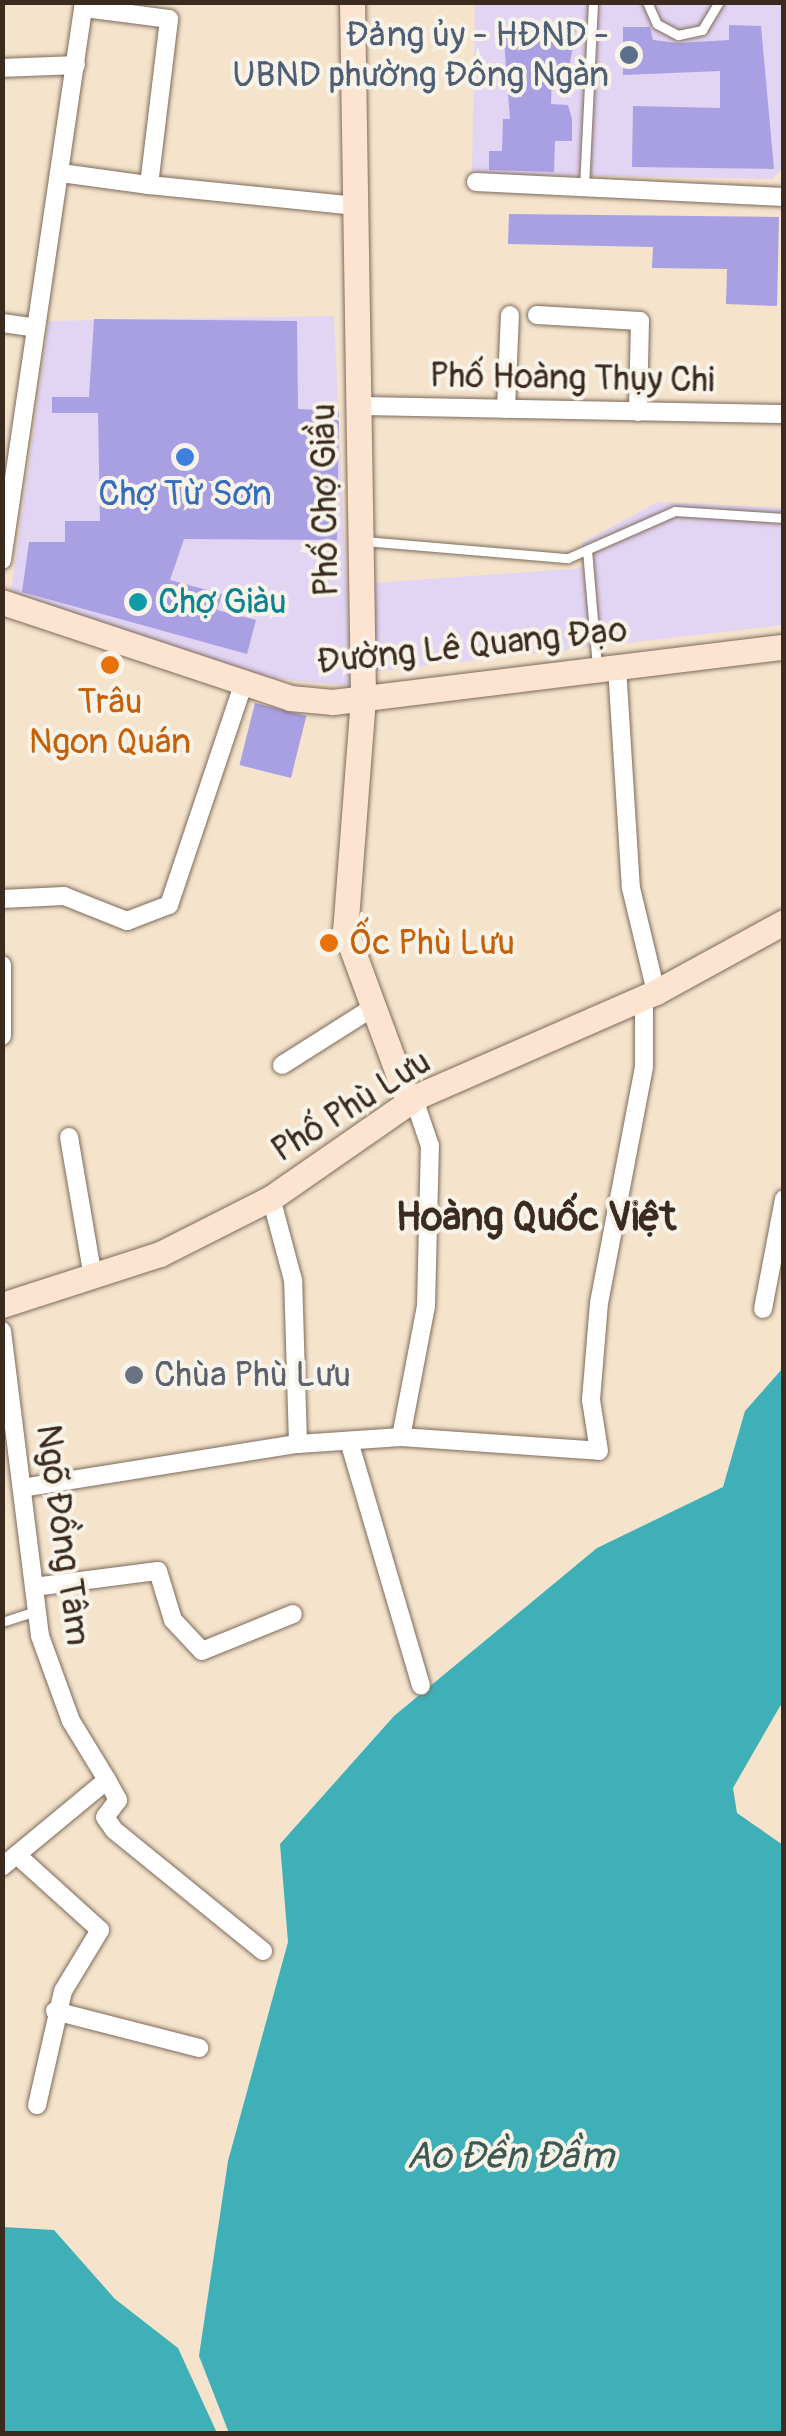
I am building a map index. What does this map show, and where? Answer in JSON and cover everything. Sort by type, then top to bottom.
[{"type":"main road","name":"Phố Chợ Giầu","points":[[352,2],[363,698],[345,930],[369,1010],[412,1101]]},
{"type":"main road","name":"Đường Lê Quang Đạo","points":[[2,602],[290,698],[363,698],[784,647]]},
{"type":"main road","name":"Phố Phù Lưu","points":[[2,1305],[93,1277],[271,1198],[412,1101],[650,995],[784,922]]},
{"type":"street","points":[[2,560],[32,327],[60,173],[84,5],[169,19],[149,185]]},
{"type":"street","points":[[2,68],[76,65]]},
{"type":"street","points":[[60,173],[354,206]]},
{"type":"street","points":[[476,182],[784,197]]},
{"type":"street","points":[[506,409],[510,314]]},
{"type":"street","points":[[537,315],[640,322],[638,412]]},
{"type":"street","points":[[2,323],[32,327]]},
{"type":"street","name":"Phố Hoàng Thụy Chi","points":[[359,406],[784,414]]},
{"type":"street","points":[[22,1488],[298,1444],[349,1440],[401,1437],[599,1451],[591,1400],[598,1302],[644,1066],[650,995],[632,888],[607,668]]},
{"type":"street","points":[[2,899],[64,896],[126,921],[169,905],[244,682]]},
{"type":"street","points":[[2,965],[2,1036]]},
{"type":"street","points":[[282,1065],[369,1010]]},
{"type":"street","points":[[401,1437],[426,1306],[430,1146],[412,1101]]},
{"type":"street","points":[[69,1137],[93,1277]]},
{"type":"street","points":[[271,1198],[293,1280],[298,1444]]},
{"type":"street","points":[[763,1309],[784,1199]]},
{"type":"street","name":"Ngõ Đồng Tâm","points":[[2,1331],[36,1611],[66,1709],[107,1780]]},
{"type":"street","points":[[349,1440],[421,1686]]},
{"type":"street","points":[[34,1587],[158,1571],[173,1620],[202,1651],[294,1614]]},
{"type":"street","points":[[37,2105],[56,2011],[100,1930],[10,1861],[107,1780],[118,1800],[105,1817],[114,1830],[263,1951]]},
{"type":"street","points":[[56,2011],[199,2048]]},
{"type":"lane","points":[[584,187],[593,2]]},
{"type":"lane","points":[[648,2],[658,24],[678,35],[702,30],[718,2]]},
{"type":"lane","points":[[361,541],[536,557],[587,550],[676,511],[784,518]]},
{"type":"lane","points":[[587,550],[607,668]]},
{"type":"lane","points":[[2,1622],[36,1611]]},
{"type":"shaded area","name":"Đảng ủy - HĐND - UBND phường Đông Ngàn","points":[[475,3],[783,3],[783,168],[772,179],[472,174]]},
{"type":"shaded area","name":"Chợ Từ Sơn","points":[[334,316],[351,686],[257,677],[11,592],[49,321]]},
{"type":"shaded area","points":[[658,502],[783,508],[783,625],[372,672],[372,583],[584,568],[582,543]]},
{"type":"water","name":"Ao Đền Đầm","points":[[783,1368],[783,1701],[733,1788],[737,1813],[783,1845],[783,2433],[229,2433],[199,2356],[228,2161],[288,1942],[280,1844],[394,1716],[597,1548],[723,1487],[745,1411]]},
{"type":"water","points":[[3,2227],[54,2230],[115,2299],[178,2348],[217,2433],[3,2433]]},
{"type":"building","points":[[729,25],[761,26],[774,169],[632,167],[633,106],[720,108],[720,71],[623,75],[623,27],[650,27],[653,40],[678,43],[729,40]]},
{"type":"building","points":[[503,27],[576,28],[568,74],[552,74],[551,104],[568,105],[572,119],[572,141],[555,141],[554,172],[489,170],[489,151],[502,151],[503,119],[510,119]]},
{"type":"building","points":[[509,214],[779,217],[777,306],[726,304],[727,269],[652,268],[653,247],[508,244]]},
{"type":"building","name":"Chợ Từ Sơn","points":[[94,319],[297,321],[298,409],[339,411],[337,540],[184,539],[170,580],[222,594],[217,610],[256,620],[247,654],[22,592],[29,542],[65,542],[65,521],[100,521],[98,413],[52,413],[52,397],[89,397]]},
{"type":"building","points":[[255,703],[306,716],[291,778],[240,765]]},
{"type":"place","name":"Đảng ủy - HĐND - UBND phường Đông Ngàn","points":[[629,55]]},
{"type":"place","name":"Chợ Từ Sơn","points":[[185,457]]},
{"type":"place","name":"Chợ Giàu","points":[[138,602]]},
{"type":"place","name":"Trâu Ngon Quán","points":[[110,665]]},
{"type":"place","name":"Ốc Phù Lưu","points":[[329,943]]},
{"type":"place","name":"Chùa Phù Lưu","points":[[134,1375]]},
{"type":"district","name":"Hoàng Quốc Việt","points":[[536,1218]]}]
